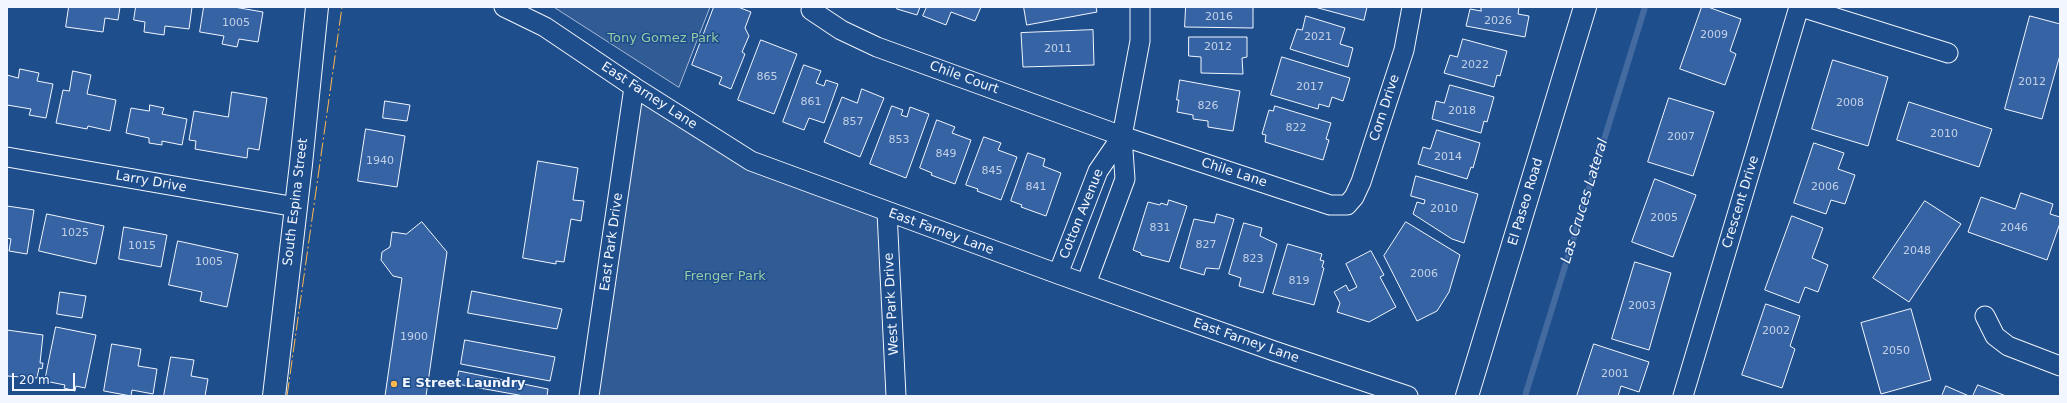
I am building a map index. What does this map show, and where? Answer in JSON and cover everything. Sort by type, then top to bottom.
[{"type":"main road","name":"South Espina Street","points":[[274,396],[317,7]]},
{"type":"main road","name":"El Paseo Road","points":[[1467,396],[1585,7]]},
{"type":"street","name":"East Farney Lane","points":[[504,7],[545,27],[634,87],[751,161],[1058,274],[1274,351],[1408,396]]},
{"type":"street","name":"Cotton Avenue","points":[[1086,284],[1125,179],[1122,136],[1140,41],[1140,7]]},
{"type":"street","name":"Corn Drive","points":[[1347,205],[1354,197],[1361,182],[1404,50],[1412,7]]},
{"type":"street","points":[[1800,7],[1948,53]]},
{"type":"street","name":"Crescent Drive","points":[[1683,396],[1800,7]]},
{"type":"street","name":"Chile Court","points":[[811,10],[841,30],[877,47],[1122,136]]},
{"type":"street","name":"East Park Drive","points":[[590,396],[634,87]]},
{"type":"street","name":"Cotton Avenue","points":[[1058,274],[1098,171],[1122,136]]},
{"type":"street","name":"Chile Lane","points":[[1122,136],[1330,205],[1347,205]]},
{"type":"street","name":"Larry Drive","points":[[7,157],[296,207]]},
{"type":"street","name":"West Park Drive","points":[[887,212],[896,396]]},
{"type":"street","points":[[1984,316],[1995,336],[2008,346],[2060,366]]},
{"type":"shaded area","name":"Tony Gomez Park","points":[[554,7],[710,7],[679,87]]},
{"type":"shaded area","name":"Frenger Park","points":[[634,87],[751,161],[887,212],[895,396],[588,396]]},
{"type":"building","points":[[69,7],[120,7],[118,20],[105,18],[103,32],[66,27]]},
{"type":"building","points":[[136,7],[192,7],[189,29],[165,26],[164,35],[144,32],[145,22],[134,20]]},
{"type":"building","points":[[204,7],[234,7],[263,12],[258,42],[239,39],[237,47],[222,44],[224,36],[200,32]]},
{"type":"building","points":[[714,7],[738,7],[751,12],[745,28],[749,36],[742,52],[745,54],[731,89],[719,84],[722,77],[692,65]]},
{"type":"building","points":[[898,7],[920,7],[917,15],[897,9]]},
{"type":"building","points":[[927,7],[981,7],[975,21],[951,12],[946,25],[923,16]]},
{"type":"building","points":[[1024,7],[1096,7],[1097,12],[1027,25]]},
{"type":"building","points":[[1186,7],[1255,7],[1253,8],[1253,28],[1185,27]]},
{"type":"building","points":[[1315,7],[1367,7],[1364,20]]},
{"type":"building","points":[[1481,7],[1519,7],[1518,14],[1529,16],[1525,37],[1466,26],[1470,9],[1481,11]]},
{"type":"building","points":[[1702,7],[1708,7],[1741,19],[1730,51],[1736,54],[1725,85],[1680,69]]},
{"type":"building","points":[[1306,16],[1345,28],[1340,44],[1353,48],[1348,67],[1290,49],[1297,29],[1302,30]]},
{"type":"building","points":[[2030,16],[2060,24],[2060,55],[2042,119],[2005,109]]},
{"type":"building","points":[[1093,30],[1094,65],[1023,67],[1021,33]]},
{"type":"building","points":[[1189,37],[1247,37],[1247,57],[1242,58],[1243,74],[1201,73],[1201,57],[1189,56]]},
{"type":"building","points":[[1463,39],[1507,51],[1500,76],[1497,75],[1494,87],[1444,73],[1450,55],[1457,57]]},
{"type":"building","points":[[761,40],[797,54],[774,114],[738,100]]},
{"type":"building","points":[[1282,57],[1350,78],[1343,101],[1332,97],[1329,107],[1319,104],[1318,109],[1271,95]]},
{"type":"building","points":[[1833,60],[1888,77],[1868,146],[1812,129]]},
{"type":"building","points":[[804,65],[821,71],[816,83],[824,86],[826,80],[838,84],[824,123],[809,118],[804,130],[783,122]]},
{"type":"building","points":[[20,69],[39,73],[37,81],[53,84],[46,118],[29,115],[31,109],[7,105],[7,75],[18,78]]},
{"type":"building","points":[[73,71],[91,75],[87,94],[116,100],[110,131],[88,126],[87,129],[56,123],[63,90],[69,91]]},
{"type":"building","points":[[1180,80],[1240,91],[1233,131],[1208,127],[1208,121],[1193,119],[1193,115],[1177,112]]},
{"type":"building","points":[[1450,85],[1494,97],[1487,122],[1484,121],[1481,133],[1432,119],[1436,101],[1444,103]]},
{"type":"building","points":[[862,89],[884,98],[860,157],[824,142],[842,97],[857,103]]},
{"type":"building","points":[[232,92],[267,98],[259,150],[248,148],[247,158],[195,149],[196,141],[189,140],[194,111],[228,117]]},
{"type":"building","points":[[1669,98],[1714,112],[1693,176],[1648,162]]},
{"type":"building","points":[[385,101],[410,105],[407,121],[383,118]]},
{"type":"building","points":[[1909,102],[1992,129],[1979,167],[1897,140]]},
{"type":"building","points":[[150,105],[164,108],[162,114],[187,119],[182,145],[162,141],[162,145],[149,143],[149,138],[126,133],[131,108],[149,111]]},
{"type":"building","points":[[892,106],[903,110],[901,115],[907,117],[910,107],[929,114],[906,178],[870,164]]},
{"type":"building","points":[[1275,106],[1331,123],[1326,139],[1329,140],[1323,160],[1265,142],[1266,135],[1262,134],[1269,110],[1273,111]]},
{"type":"building","points":[[937,120],[955,127],[952,133],[971,140],[955,184],[931,175],[932,173],[920,168]]},
{"type":"building","points":[[366,129],[405,136],[397,187],[358,181]]},
{"type":"building","points":[[1437,130],[1480,143],[1473,168],[1471,167],[1467,179],[1418,164],[1423,147],[1430,149]]},
{"type":"building","points":[[984,137],[1001,143],[998,150],[1017,157],[1001,200],[966,185]]},
{"type":"building","points":[[1814,143],[1844,153],[1838,169],[1855,175],[1845,204],[1831,200],[1826,214],[1794,203]]},
{"type":"building","points":[[1028,153],[1045,159],[1043,166],[1061,173],[1046,216],[1021,207],[1022,205],[1011,201]]},
{"type":"building","points":[[538,161],[578,168],[573,200],[584,201],[581,221],[571,219],[564,262],[556,261],[556,264],[523,258]]},
{"type":"building","points":[[1416,176],[1478,194],[1464,243],[1452,239],[1413,214],[1417,202],[1424,204],[1425,200],[1411,196]]},
{"type":"building","points":[[1655,179],[1696,195],[1673,257],[1632,242]]},
{"type":"building","points":[[2021,193],[2053,204],[2050,214],[2060,217],[2060,223],[2047,260],[1968,232],[1981,197],[2015,209]]},
{"type":"building","points":[[1169,200],[1187,206],[1169,262],[1141,255],[1141,253],[1133,250],[1148,202],[1167,205]]},
{"type":"building","points":[[1925,201],[1961,224],[1909,302],[1873,278]]},
{"type":"building","points":[[7,206],[34,210],[27,254],[9,251],[11,239],[7,238]]},
{"type":"building","points":[[47,214],[104,226],[96,264],[39,251]]},
{"type":"building","points":[[1217,214],[1234,219],[1219,269],[1206,268],[1204,275],[1180,268],[1194,219],[1214,223]]},
{"type":"building","points":[[1792,216],[1823,228],[1812,258],[1828,265],[1818,292],[1805,287],[1799,303],[1765,290]]},
{"type":"building","points":[[422,222],[447,252],[426,396],[385,396],[402,278],[393,276],[381,260],[382,252],[390,247],[392,232],[406,234]]},
{"type":"building","points":[[1406,222],[1460,255],[1449,292],[1437,311],[1417,321],[1384,256]]},
{"type":"building","points":[[1244,223],[1262,228],[1260,236],[1277,244],[1263,293],[1239,286],[1241,278],[1229,274]]},
{"type":"building","points":[[124,227],[167,235],[161,267],[119,259]]},
{"type":"building","points":[[178,241],[238,254],[227,307],[200,301],[202,292],[169,285]]},
{"type":"building","points":[[1288,244],[1322,254],[1320,260],[1324,261],[1322,267],[1324,268],[1314,305],[1273,294]]},
{"type":"building","points":[[1371,251],[1384,275],[1380,277],[1396,307],[1369,322],[1337,312],[1340,303],[1334,292],[1346,285],[1349,291],[1357,287],[1346,264]]},
{"type":"building","points":[[1635,262],[1671,273],[1649,350],[1612,339]]},
{"type":"building","points":[[472,291],[562,309],[557,329],[468,313]]},
{"type":"building","points":[[60,292],[86,296],[82,318],[57,314]]},
{"type":"building","points":[[1766,304],[1800,316],[1790,346],[1795,349],[1782,388],[1742,375]]},
{"type":"building","points":[[1911,309],[1931,380],[1881,394],[1861,323]]},
{"type":"building","points":[[56,327],[96,335],[85,388],[76,386],[75,391],[64,388],[65,385],[45,381]]},
{"type":"building","points":[[7,330],[43,335],[40,363],[43,363],[42,369],[39,368],[37,378],[7,376]]},
{"type":"building","points":[[465,340],[555,357],[550,381],[461,364]]},
{"type":"building","points":[[112,344],[141,349],[138,366],[157,369],[153,394],[132,390],[131,396],[104,391]]},
{"type":"building","points":[[1594,344],[1649,362],[1639,392],[1621,386],[1618,396],[1577,396]]},
{"type":"building","points":[[171,357],[194,360],[191,376],[208,379],[205,396],[164,396]]},
{"type":"building","points":[[459,371],[548,389],[547,396],[524,396],[457,384]]},
{"type":"building","points":[[1978,385],[2006,396],[1973,396]]},
{"type":"building","points":[[1946,386],[1969,396],[1942,396]]},
{"type":"waterway","name":"Las Cruces Lateral","points":[[1525,396],[1645,7]]},
{"type":"power","points":[[287,396],[342,7]]},
{"type":"place","name":"E Street Laundry","points":[[394,384]]}]
